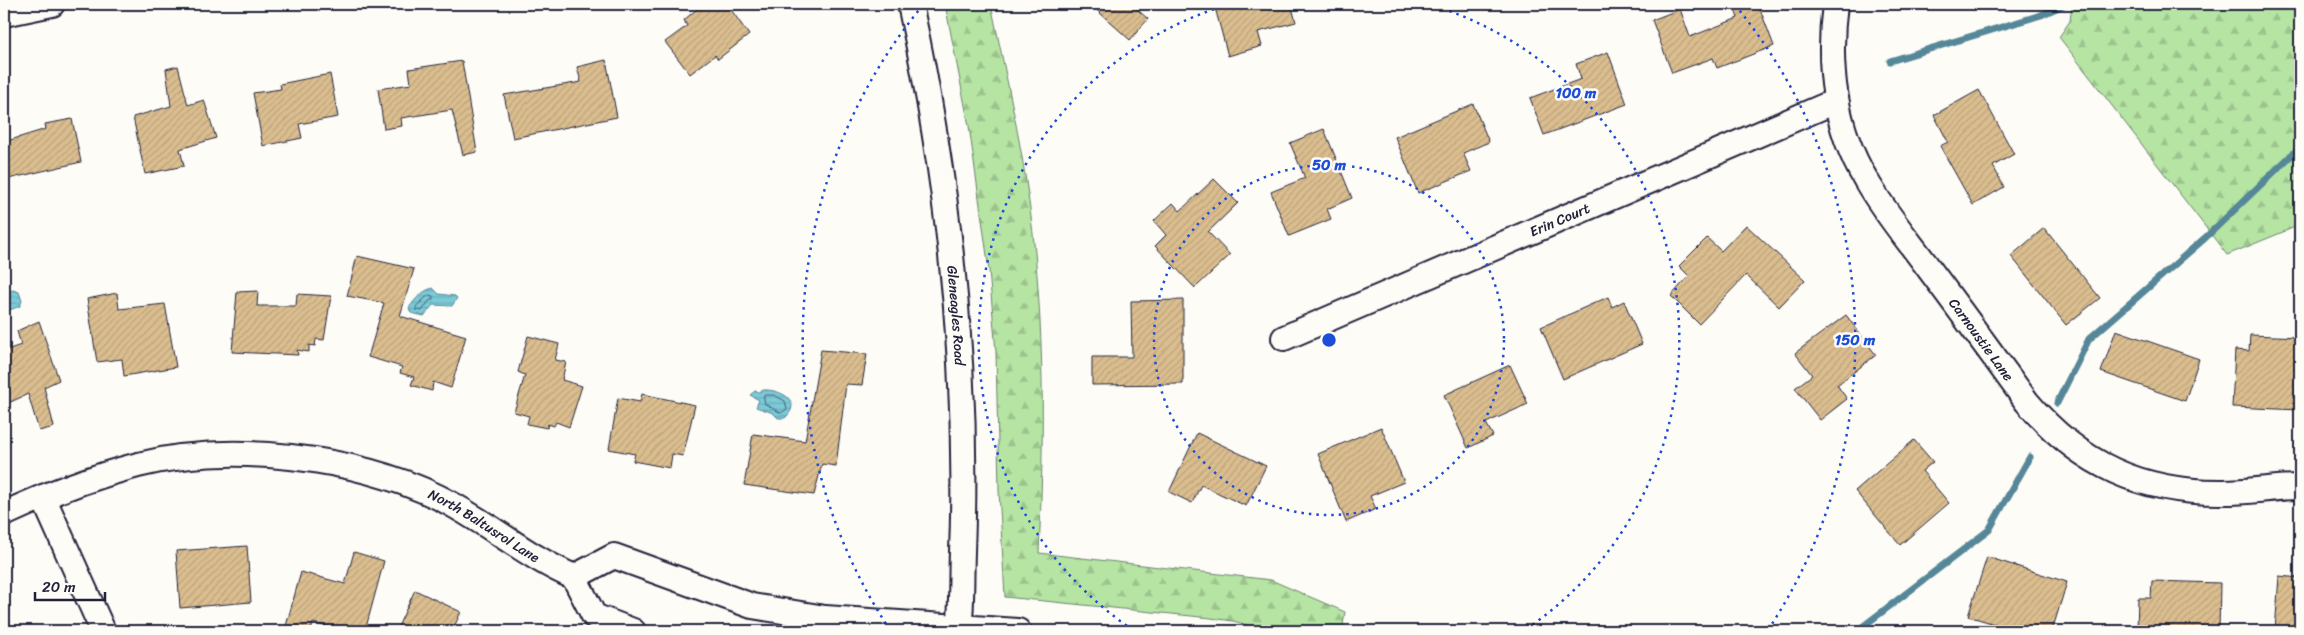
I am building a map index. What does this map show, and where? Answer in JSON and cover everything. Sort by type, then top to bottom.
[{"type":"street","name":"Gleneagles Road","points":[[910,4],[925,70],[941,170],[956,298],[961,365],[965,491],[959,629]]},
{"type":"street","name":"Carnoustie Lane","points":[[1835,4],[1831,65],[1836,101],[1855,160],[1871,188],[2027,402],[2045,423],[2075,450],[2102,465],[2142,482],[2186,491],[2226,492],[2300,487]]},
{"type":"street","points":[[4,14],[43,5]]},
{"type":"street","name":"Erin Court","points":[[1284,338],[1836,101]]},
{"type":"street","name":"North Baltusrol Lane","points":[[4,514],[71,485],[139,465],[174,458],[230,454],[256,455],[334,464],[390,478],[453,504],[508,542],[574,577]]},
{"type":"street","points":[[43,497],[103,631]]},
{"type":"street","points":[[633,631],[594,616],[574,577],[614,556],[752,606],[825,618],[959,629],[1018,631]]},
{"type":"green space","points":[[945,4],[991,4],[1022,157],[1035,252],[1041,338],[1042,467],[1039,553],[1271,580],[1345,612],[1342,631],[1269,631],[1233,621],[1211,618],[1005,597],[999,491],[996,352],[989,270],[969,126]]},
{"type":"green space","points":[[2072,4],[2300,4],[2300,225],[2227,255],[2059,37],[2070,21]]},
{"type":"water","points":[[433,288],[439,294],[455,296],[457,298],[452,306],[433,305],[424,316],[411,313],[409,308],[417,298]]},
{"type":"water","points":[[13,290],[19,292],[22,301],[20,306],[7,311],[7,320],[4,326],[4,293]]},
{"type":"water","points":[[770,390],[788,397],[792,406],[785,418],[778,418],[773,413],[756,407],[759,400],[750,395],[755,391]]},
{"type":"building","points":[[703,4],[727,4],[749,35],[718,59],[715,55],[690,74],[665,42],[687,26],[684,20]]},
{"type":"building","points":[[1090,4],[1131,4],[1148,19],[1130,40]]},
{"type":"building","points":[[1214,4],[1291,4],[1296,22],[1258,32],[1262,46],[1228,56]]},
{"type":"building","points":[[1733,4],[1758,4],[1774,46],[1717,68],[1713,58],[1672,73],[1652,20],[1680,9],[1690,37],[1738,18]]},
{"type":"building","points":[[1608,52],[1627,104],[1544,135],[1530,98],[1581,79],[1576,64]]},
{"type":"building","points":[[606,60],[617,117],[513,138],[504,95],[581,82],[577,67]]},
{"type":"building","points":[[462,61],[477,152],[463,155],[452,110],[401,118],[402,126],[384,129],[378,89],[411,84],[409,69]]},
{"type":"building","points":[[178,66],[188,105],[204,100],[216,138],[180,149],[184,166],[145,174],[133,117],[171,106],[166,69]]},
{"type":"building","points":[[330,74],[338,117],[299,124],[302,138],[263,146],[253,93],[281,89],[280,84]]},
{"type":"building","points":[[1979,90],[2014,154],[1993,166],[2004,187],[1973,205],[1940,146],[1948,142],[1934,115]]},
{"type":"building","points":[[1473,104],[1489,142],[1463,153],[1471,171],[1418,193],[1395,137]]},
{"type":"building","points":[[72,119],[81,162],[4,180],[4,142],[46,129],[45,124]]},
{"type":"building","points":[[1324,129],[1352,198],[1327,209],[1331,219],[1289,236],[1271,192],[1305,178],[1290,143]]},
{"type":"building","points":[[1214,179],[1238,203],[1208,232],[1230,255],[1195,288],[1155,246],[1166,235],[1154,221],[1173,203],[1180,211]]},
{"type":"building","points":[[1746,225],[1805,280],[1779,307],[1746,275],[1699,324],[1671,296],[1689,276],[1679,266],[1707,238],[1721,251]]},
{"type":"building","points":[[2044,228],[2100,298],[2066,325],[2011,256]]},
{"type":"building","points":[[357,256],[414,269],[400,316],[466,336],[451,388],[433,382],[432,391],[411,385],[414,377],[400,373],[402,367],[368,357],[384,303],[347,296]]},
{"type":"building","points":[[258,291],[257,306],[296,306],[297,294],[331,296],[324,340],[316,339],[315,346],[309,345],[309,352],[297,350],[298,355],[232,352],[237,292]]},
{"type":"building","points":[[117,293],[119,309],[165,304],[176,367],[124,376],[122,359],[97,362],[87,299]]},
{"type":"building","points":[[1608,297],[1612,307],[1624,301],[1642,344],[1563,379],[1541,327]]},
{"type":"building","points":[[1183,300],[1183,384],[1092,385],[1092,357],[1132,357],[1131,301]]},
{"type":"building","points":[[1846,315],[1876,355],[1837,385],[1847,399],[1820,420],[1795,388],[1812,375],[1795,353]]},
{"type":"building","points":[[39,321],[59,380],[44,387],[54,427],[39,431],[28,394],[4,405],[4,351],[21,345],[17,331]]},
{"type":"building","points":[[2116,330],[2199,359],[2185,401],[2101,372]]},
{"type":"building","points":[[2250,335],[2300,337],[2300,410],[2232,407],[2235,350],[2249,351]]},
{"type":"building","points":[[528,336],[559,344],[555,360],[566,362],[562,380],[582,386],[569,427],[556,422],[554,426],[548,424],[547,428],[527,424],[529,416],[514,412],[525,375],[518,372]]},
{"type":"building","points":[[821,350],[867,354],[862,385],[846,384],[836,466],[822,464],[814,495],[744,485],[753,434],[805,441]]},
{"type":"building","points":[[1510,365],[1528,404],[1486,423],[1493,436],[1468,448],[1444,395]]},
{"type":"building","points":[[642,394],[695,405],[683,456],[672,454],[670,468],[633,461],[635,454],[609,449],[618,398],[640,402]]},
{"type":"building","points":[[1381,427],[1404,482],[1370,496],[1376,509],[1346,522],[1318,454]]},
{"type":"building","points":[[1197,433],[1266,466],[1246,506],[1201,485],[1192,503],[1169,492]]},
{"type":"building","points":[[1914,440],[1933,462],[1922,471],[1949,503],[1900,545],[1855,491]]},
{"type":"building","points":[[247,546],[251,602],[180,608],[176,551]]},
{"type":"building","points":[[354,552],[384,561],[365,631],[343,631],[313,623],[311,631],[286,626],[301,572],[345,584]]},
{"type":"building","points":[[1987,557],[2067,582],[2052,631],[2018,631],[1968,616]]},
{"type":"building","points":[[2279,576],[2300,578],[2300,631],[2275,631]]},
{"type":"building","points":[[2152,581],[2220,583],[2219,631],[2137,631],[2138,598],[2151,598]]},
{"type":"building","points":[[415,590],[461,612],[452,631],[396,631]]},
{"type":"waterway","points":[[1890,61],[2041,15],[2065,4]]},
{"type":"waterway","points":[[2057,403],[2089,339],[2205,238],[2300,147]]},
{"type":"waterway","points":[[1857,631],[1989,530],[2030,457]]}]
